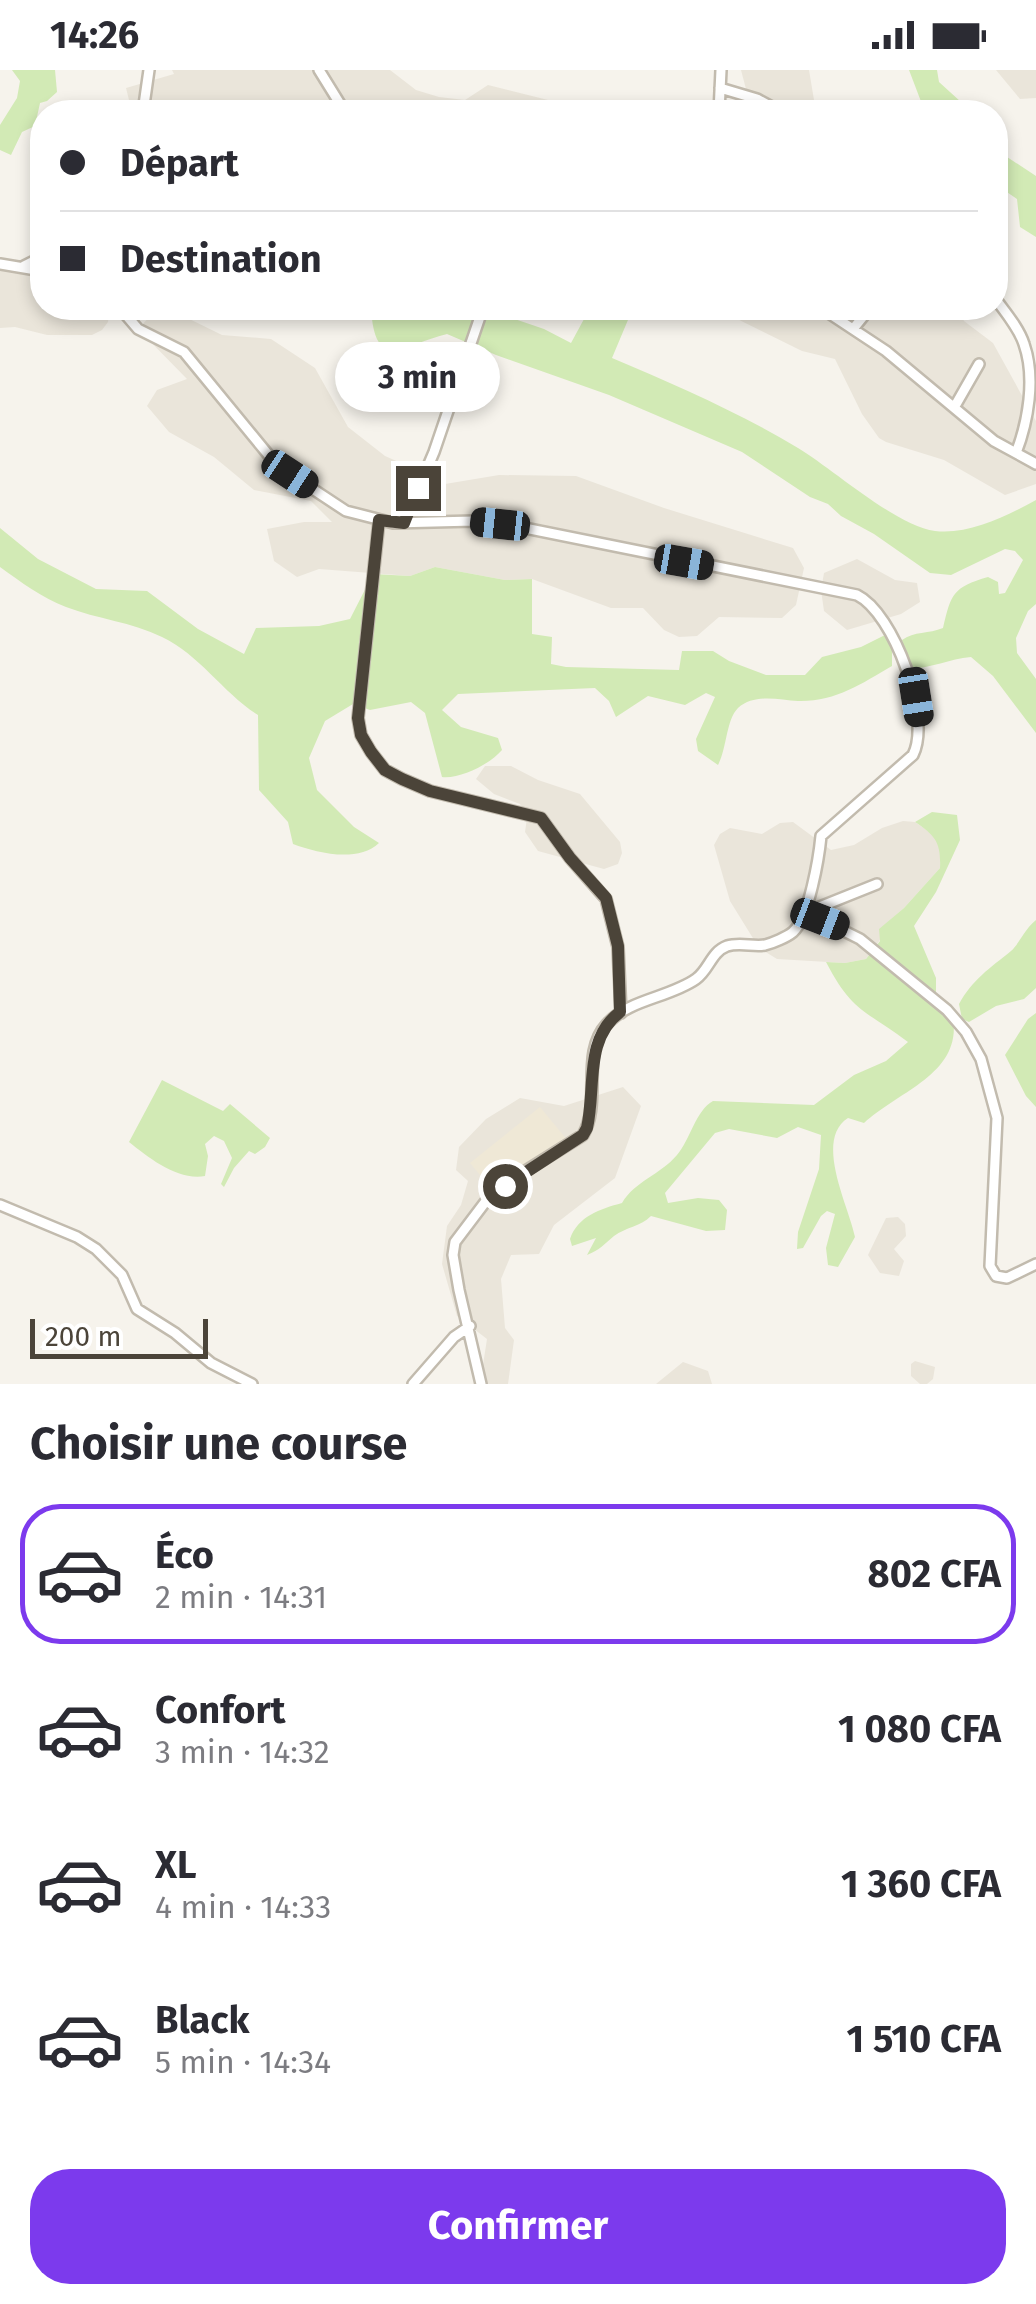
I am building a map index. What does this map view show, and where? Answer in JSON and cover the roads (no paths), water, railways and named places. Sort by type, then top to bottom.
[{"type":"street","points":[[145,100],[149,70]]},
{"type":"street","points":[[320,70],[339,100]]},
{"type":"street","points":[[720,100],[721,70]]},
{"type":"street","points":[[720,88],[757,99]]},
{"type":"street","points":[[21,267],[30,263]]},
{"type":"street","points":[[0,264],[30,268]]},
{"type":"street","points":[[1008,317],[1028,359],[1025,424],[1016,453]]},
{"type":"street","points":[[130,320],[138,329],[184,352],[261,446],[290,474],[346,512],[404,523],[474,521],[553,532],[858,595],[874,605],[889,625],[916,697],[920,742],[913,755],[820,836],[806,912],[793,932],[764,945],[728,946],[716,952],[695,980],[610,1020],[596,1041],[591,1108],[583,1135],[524,1172],[486,1202],[455,1242],[453,1255],[482,1384]]},
{"type":"street","points":[[404,523],[434,452],[479,320]]},
{"type":"street","points":[[839,320],[955,406],[994,441],[1036,464]]},
{"type":"street","points":[[853,329],[860,320]]},
{"type":"street","points":[[955,406],[979,364]]},
{"type":"street","points":[[379,520],[358,718],[361,735],[385,770],[416,786],[541,818],[606,898],[618,946],[620,1012]]},
{"type":"street","points":[[806,912],[877,884]]},
{"type":"street","points":[[806,912],[860,939],[947,1010],[966,1032],[981,1059],[998,1118],[990,1266],[996,1276],[1007,1278],[1036,1264]]},
{"type":"street","points":[[0,1205],[96,1249],[122,1275],[137,1309],[175,1333],[211,1363],[252,1384]]},
{"type":"street","points":[[413,1384],[454,1337],[470,1326]]}]
